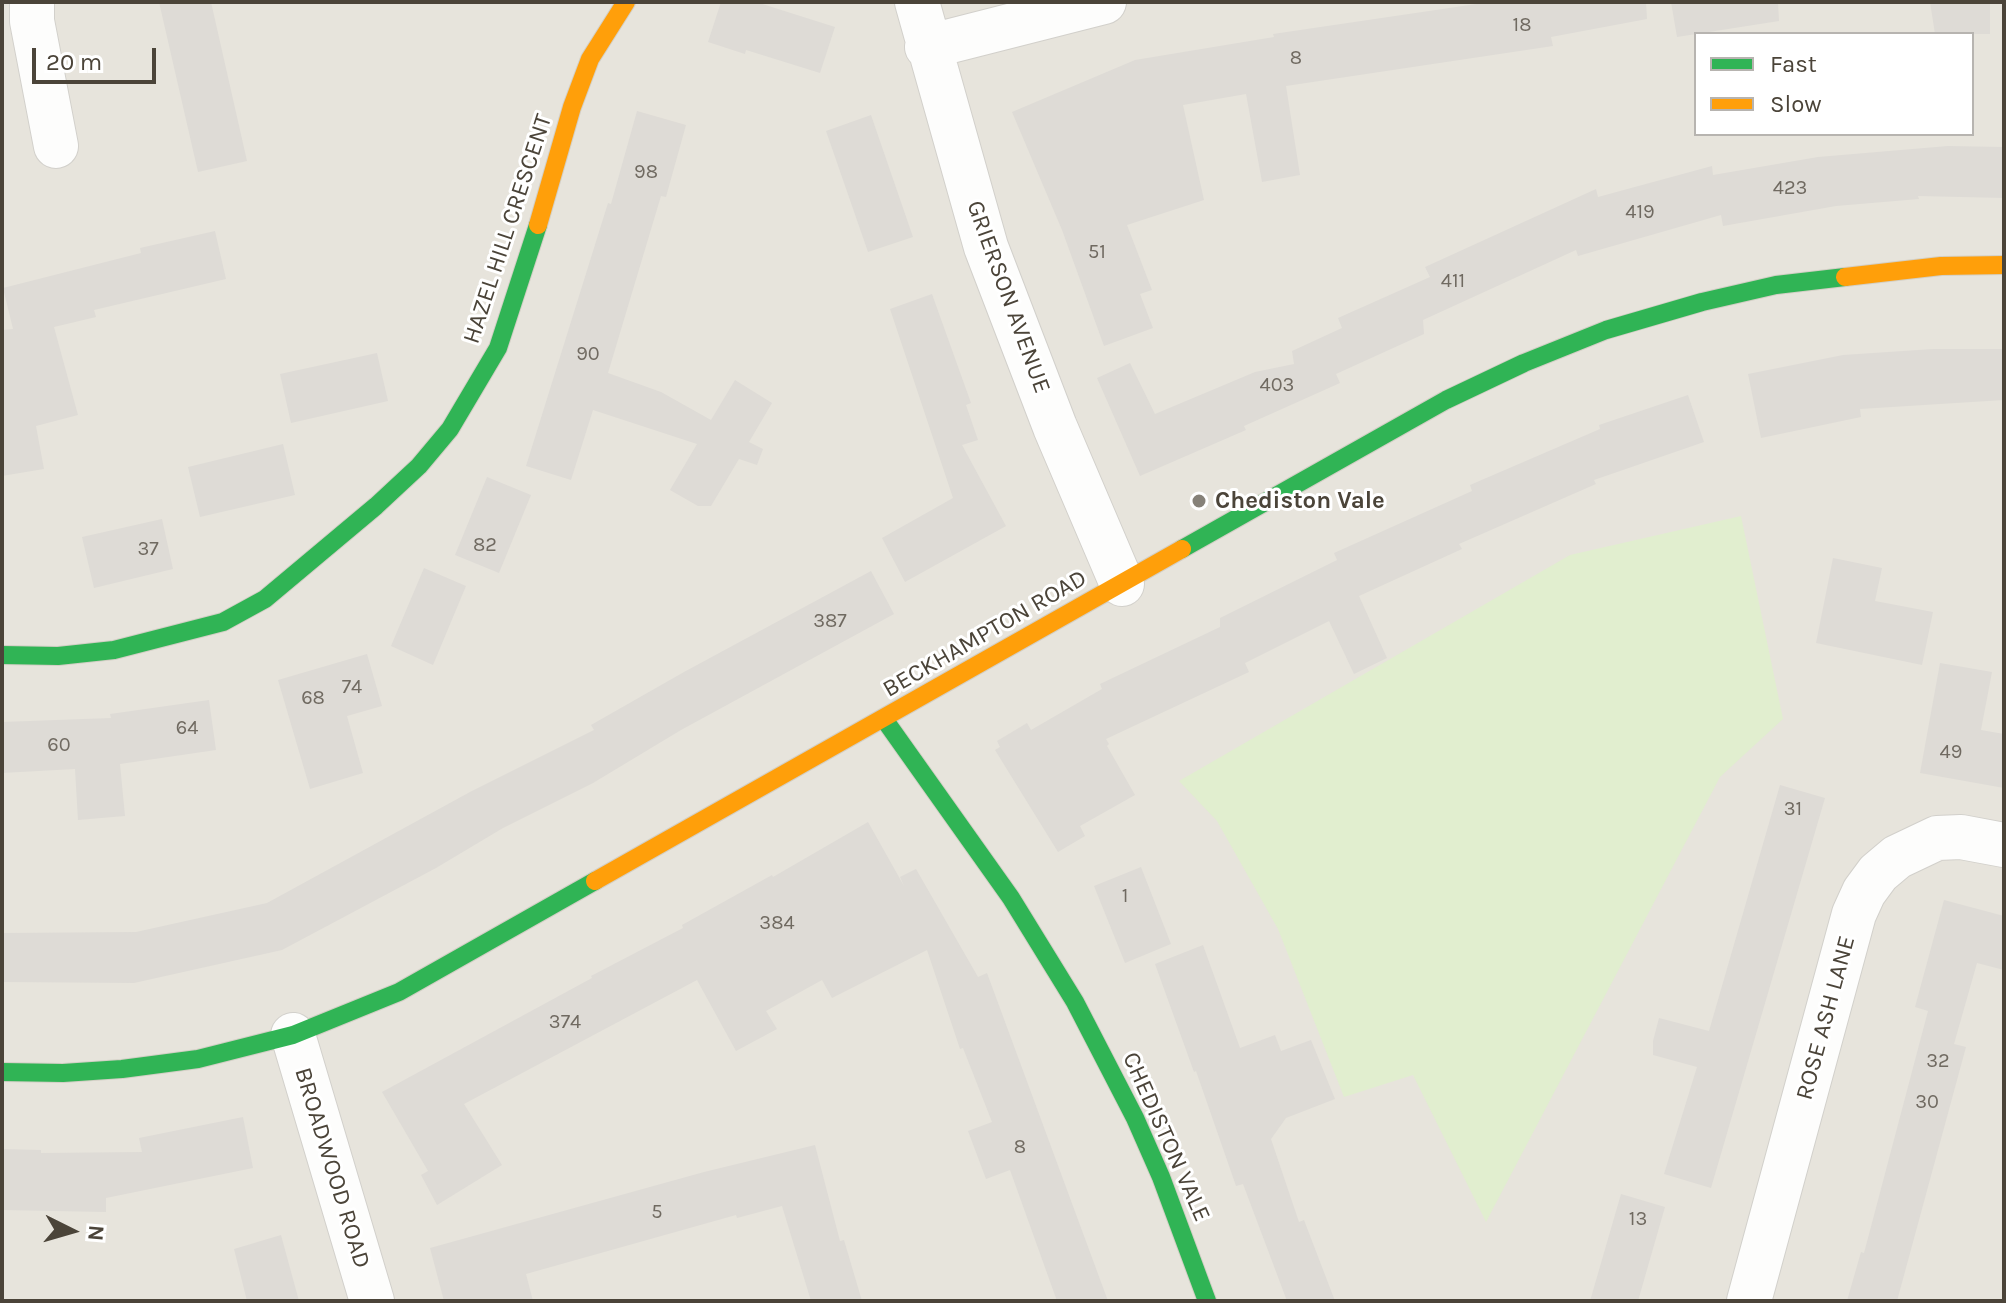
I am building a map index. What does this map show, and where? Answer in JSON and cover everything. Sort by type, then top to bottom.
[{"type":"street","name":"HAZEL HILL CRESCENT","points":[[2,655],[58,656],[114,650],[223,622],[265,599],[419,466],[450,429],[498,348],[525,272],[572,107],[590,59],[626,2]]},
{"type":"street","name":"GRIERSON AVENUE","points":[[917,2],[927,47],[986,247],[1055,427],[1122,584]]},
{"type":"street","points":[[927,47],[1104,2]]},
{"type":"street","points":[[22,14],[56,146]]},
{"type":"street","name":"BECKHAMPTON ROAD","points":[[2,1072],[63,1073],[198,1059],[293,1035],[399,992],[1446,400],[1524,363],[1606,330],[1702,302],[1776,285],[1941,266],[2004,265]]},
{"type":"street","name":"CHEDISTON VALE","points":[[884,719],[1011,898],[1075,1002],[1124,1094],[1156,1165],[1207,1301]]},
{"type":"street","name":"ROSE ASH LANE","points":[[1749,1301],[1854,914],[1864,892],[1897,857],[1937,838],[1961,837],[2004,845]]},
{"type":"street","name":"BROADWOOD ROAD","points":[[293,1035],[372,1301]]},
{"type":"shaded area","points":[[2,2],[2004,2],[2004,1301],[2,1301]]},
{"type":"green space","points":[[1741,516],[1783,719],[1720,777],[1486,1222],[1413,1075],[1344,1097],[1278,929],[1217,821],[1179,781],[1570,555]]},
{"type":"building","points":[[159,2],[211,2],[247,161],[198,172]]},
{"type":"building","points":[[721,2],[756,2],[835,27],[820,73],[746,50],[745,54],[708,42]]},
{"type":"building","points":[[1490,2],[1646,2],[1647,19],[1551,37],[1553,46],[1286,86],[1300,175],[1262,182],[1246,94],[1183,105],[1204,200],[1127,225],[1152,290],[1140,294],[1153,328],[1104,346],[1062,230],[1012,112],[1135,60],[1274,37],[1273,34]]},
{"type":"building","points":[[1671,2],[1778,2],[1779,21],[1677,37]]},
{"type":"building","points":[[1930,2],[1990,2],[1990,34],[1935,32]]},
{"type":"building","points":[[637,111],[686,125],[666,197],[661,196],[608,373],[661,392],[711,420],[735,380],[772,403],[749,442],[763,449],[757,465],[739,459],[711,506],[698,506],[670,490],[697,444],[593,410],[571,480],[526,466],[608,203],[611,204]]},
{"type":"building","points":[[871,115],[913,237],[868,252],[826,131]]},
{"type":"building","points":[[1948,146],[2004,147],[2004,198],[1918,196],[1919,199],[1836,206],[1723,226],[1721,215],[1578,256],[1576,250],[1423,320],[1424,334],[1336,374],[1340,383],[1244,426],[1246,430],[1140,476],[1097,378],[1130,363],[1155,414],[1255,372],[1294,364],[1292,351],[1342,328],[1338,318],[1430,277],[1425,267],[1596,189],[1598,197],[1712,166],[1713,175],[1818,157]]},
{"type":"building","points":[[215,231],[226,279],[94,310],[96,317],[54,327],[78,415],[36,426],[44,469],[2,476],[2,330],[13,329],[3,288],[141,253],[140,248]]},
{"type":"building","points":[[932,294],[971,403],[966,405],[978,440],[962,445],[1006,526],[905,582],[882,538],[953,498],[890,309]]},
{"type":"building","points":[[1933,349],[2004,349],[2004,400],[1860,409],[1861,417],[1761,438],[1748,374],[1843,355]]},
{"type":"building","points":[[377,353],[388,401],[291,423],[280,374]]},
{"type":"building","points":[[1688,395],[1704,442],[1594,480],[1596,484],[1459,544],[1462,549],[1359,596],[1387,658],[1354,674],[1329,621],[1245,663],[1249,672],[1106,739],[1135,795],[1080,826],[1085,836],[1058,852],[995,750],[1000,747],[997,741],[1027,723],[1031,730],[1102,689],[1100,684],[1220,627],[1220,618],[1337,560],[1334,553],[1472,491],[1470,485],[1600,429],[1599,425]]},
{"type":"building","points":[[283,444],[295,495],[200,517],[188,467]]},
{"type":"building","points":[[487,477],[531,495],[499,573],[455,555]]},
{"type":"building","points":[[162,519],[173,569],[94,588],[82,537]]},
{"type":"building","points":[[1833,558],[1882,568],[1875,601],[1933,612],[1922,665],[1816,643]]},
{"type":"building","points":[[424,568],[466,586],[433,665],[391,646]]},
{"type":"building","points":[[871,571],[894,614],[681,730],[593,783],[503,828],[436,868],[282,950],[134,983],[2,982],[2,933],[136,932],[267,903],[470,792],[594,730],[591,725]]},
{"type":"building","points":[[367,654],[382,706],[347,716],[363,773],[310,789],[278,680]]},
{"type":"building","points":[[1940,663],[1992,672],[1981,730],[2004,734],[2004,788],[1920,773]]},
{"type":"building","points":[[209,700],[216,750],[120,764],[125,816],[78,820],[75,769],[2,773],[2,722],[111,718],[110,714]]},
{"type":"building","points":[[1780,785],[1825,798],[1711,1188],[1664,1174],[1697,1067],[1653,1055],[1653,1041],[1659,1018],[1709,1031]]},
{"type":"building","points":[[868,822],[904,886],[900,877],[916,869],[978,977],[987,973],[1108,1301],[1057,1301],[1010,1170],[986,1179],[968,1131],[992,1122],[963,1048],[960,1049],[927,950],[832,998],[822,980],[766,1011],[777,1029],[736,1051],[697,980],[464,1104],[502,1165],[437,1205],[421,1175],[428,1171],[382,1092],[683,928],[682,925]]},
{"type":"building","points":[[1141,867],[1171,944],[1125,963],[1094,886]]},
{"type":"building","points":[[1944,900],[2004,916],[2004,970],[1977,963],[1954,1044],[1966,1047],[1897,1301],[1847,1301],[1861,1252],[1864,1253],[1928,1011],[1915,1007]]},
{"type":"building","points":[[1203,945],[1240,1048],[1275,1035],[1281,1051],[1311,1040],[1335,1099],[1286,1118],[1271,1139],[1299,1222],[1304,1220],[1335,1301],[1287,1301],[1243,1184],[1236,1186],[1155,964]]},
{"type":"building","points":[[243,1117],[253,1168],[106,1198],[106,1212],[2,1210],[2,1149],[41,1150],[41,1153],[142,1152],[139,1138]]},
{"type":"building","points":[[815,1145],[840,1241],[844,1240],[862,1301],[811,1301],[782,1206],[737,1218],[736,1215],[526,1274],[533,1301],[444,1301],[430,1248],[704,1172]]},
{"type":"building","points":[[1621,1194],[1665,1207],[1638,1301],[1590,1301]]},
{"type":"building","points":[[281,1235],[299,1301],[247,1301],[234,1249]]},
{"type":"traffic: fast","points":[[2,655],[58,656],[114,650],[223,622],[265,599],[376,506],[419,466],[450,429],[498,348],[538,225]]},
{"type":"traffic: fast","points":[[1182,549],[1446,400],[1524,363],[1606,330],[1702,302],[1776,285],[1845,277]]},
{"type":"traffic: fast","points":[[884,719],[1011,898],[1075,1002],[1135,1118],[1161,1177],[1207,1301]]},
{"type":"traffic: fast","points":[[2,1072],[63,1073],[122,1069],[198,1059],[293,1035],[399,992],[595,881]]},
{"type":"traffic: slow","points":[[538,225],[572,107],[590,59],[626,2]]},
{"type":"traffic: slow","points":[[1845,277],[1941,266],[2004,265]]},
{"type":"traffic: slow","points":[[595,881],[1182,549]]},
{"type":"place","name":"Chediston Vale","points":[[1199,501]]}]
